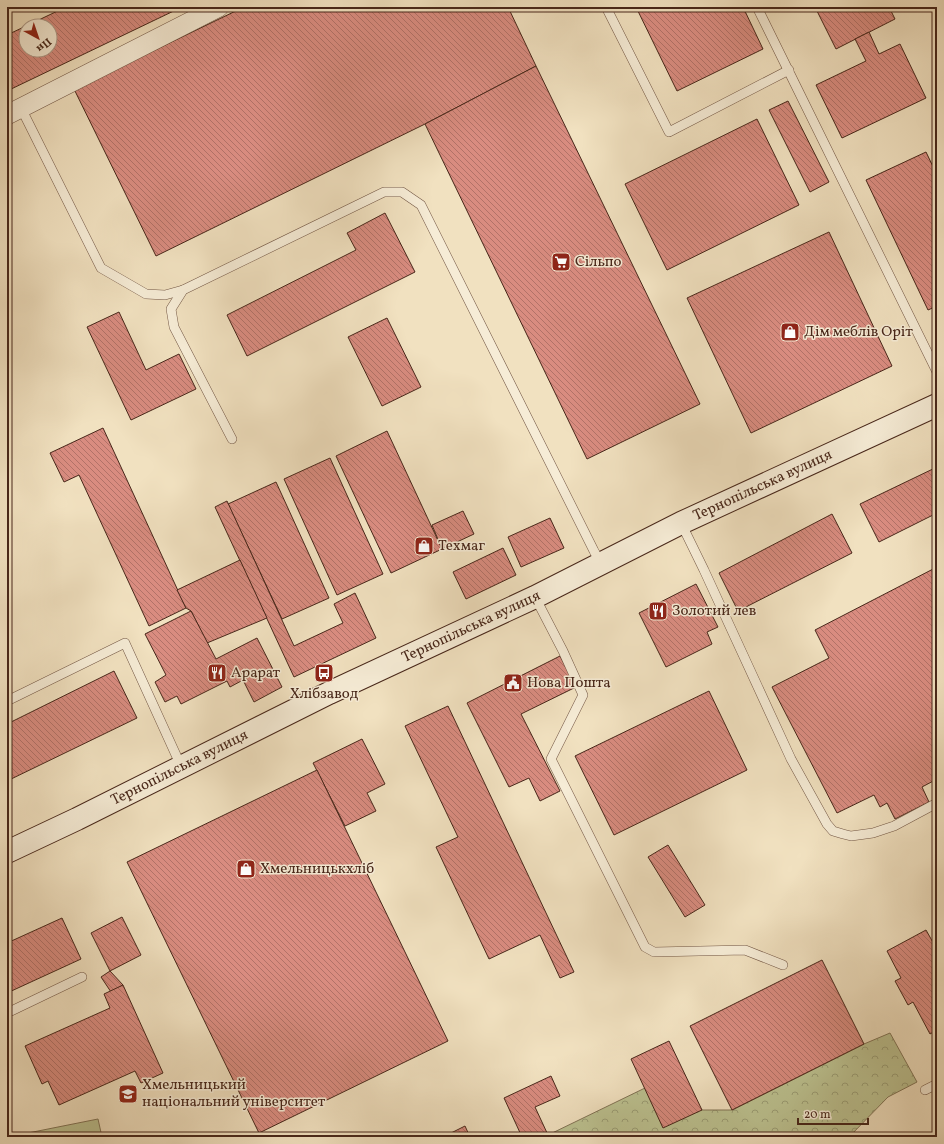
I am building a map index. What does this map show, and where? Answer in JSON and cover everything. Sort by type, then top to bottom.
[{"type":"main road","name":"Тернопільська вулиця","points":[[7,852],[329,693],[535,597],[681,523],[937,405]]},
{"type":"street","points":[[14,111],[219,7]]},
{"type":"lane","points":[[606,7],[669,132],[788,70]]},
{"type":"lane","points":[[757,7],[937,372]]},
{"type":"lane","points":[[14,111],[101,268],[146,294],[165,295],[183,290],[384,192],[402,192],[421,205],[601,564]]},
{"type":"lane","points":[[183,290],[171,309],[174,327],[232,439]]},
{"type":"lane","points":[[681,523],[791,758],[827,824],[833,831],[852,836],[873,833],[894,826],[937,803]]},
{"type":"lane","points":[[535,597],[583,694],[551,759],[645,947],[654,952],[745,950],[783,965]]},
{"type":"lane","points":[[7,701],[125,642],[182,766]]},
{"type":"lane","points":[[7,1013],[82,977]]},
{"type":"lane","points":[[925,1090],[937,1084]]},
{"type":"green space","points":[[890,1033],[917,1082],[888,1097],[849,1137],[544,1137],[645,1088],[702,1110],[732,1110],[864,1044]]},
{"type":"green space","points":[[98,1119],[102,1137],[28,1137],[28,1133]]},
{"type":"building","points":[[66,7],[182,7],[7,91],[7,35],[18,30],[18,58],[58,58],[58,18],[43,18]]},
{"type":"building","points":[[244,7],[508,7],[536,66],[425,124],[156,256],[74,89]]},
{"type":"building","points":[[636,7],[743,7],[763,49],[677,91]]},
{"type":"building","points":[[815,7],[889,7],[895,19],[836,49]]},
{"type":"building","points":[[869,32],[879,54],[900,44],[926,98],[842,138],[816,85],[866,61],[855,39]]},
{"type":"building","points":[[536,66],[700,404],[587,459],[425,124]]},
{"type":"building","points":[[788,101],[829,182],[810,192],[769,110]]},
{"type":"building","points":[[757,119],[799,205],[667,270],[625,184]]},
{"type":"building","points":[[926,152],[937,175],[937,306],[928,310],[866,180]]},
{"type":"building","points":[[385,213],[415,272],[247,356],[227,315],[356,250],[347,233]]},
{"type":"building","points":[[829,232],[892,366],[751,433],[687,298]]},
{"type":"building","points":[[119,312],[146,370],[179,354],[196,389],[131,420],[87,327]]},
{"type":"building","points":[[387,318],[421,387],[382,406],[348,337]]},
{"type":"building","points":[[103,428],[186,608],[149,626],[79,475],[64,482],[50,453]]},
{"type":"building","points":[[387,431],[442,549],[391,573],[336,456]]},
{"type":"building","points":[[330,458],[383,574],[337,595],[284,479]]},
{"type":"building","points":[[937,467],[937,513],[879,542],[860,504]]},
{"type":"building","points":[[276,482],[329,598],[282,619],[228,504]]},
{"type":"building","points":[[227,501],[294,646],[343,623],[334,604],[355,593],[376,638],[294,677],[215,507]]},
{"type":"building","points":[[463,511],[474,534],[442,549],[432,525]]},
{"type":"building","points":[[832,514],[852,553],[738,611],[719,573]]},
{"type":"building","points":[[550,518],[564,548],[521,567],[508,537]]},
{"type":"building","points":[[503,548],[516,575],[466,599],[453,572]]},
{"type":"building","points":[[240,560],[267,618],[207,643],[191,611],[186,608],[177,590]]},
{"type":"building","points":[[937,567],[937,779],[922,787],[929,802],[895,819],[887,803],[880,807],[874,795],[837,813],[772,687],[829,658],[815,630]]},
{"type":"building","points":[[696,584],[718,627],[707,632],[712,644],[666,667],[639,613]]},
{"type":"building","points":[[191,611],[216,659],[257,638],[282,687],[254,702],[243,680],[230,687],[227,681],[181,704],[177,696],[165,702],[155,682],[166,675],[145,634]]},
{"type":"building","points":[[560,656],[576,687],[521,714],[560,791],[540,801],[529,778],[509,787],[467,703]]},
{"type":"building","points":[[114,671],[137,718],[7,781],[7,724]]},
{"type":"building","points":[[709,691],[747,770],[614,835],[575,756]]},
{"type":"building","points":[[448,706],[574,972],[560,978],[540,935],[489,959],[436,847],[458,837],[405,726]]},
{"type":"building","points":[[362,739],[385,784],[367,793],[376,811],[345,826],[313,763]]},
{"type":"building","points":[[317,770],[448,1041],[259,1133],[127,862]]},
{"type":"building","points":[[668,845],[705,905],[685,917],[648,857]]},
{"type":"building","points":[[122,917],[141,955],[110,971],[91,933]]},
{"type":"building","points":[[62,918],[81,959],[7,993],[7,943]]},
{"type":"building","points":[[926,930],[935,946],[937,945],[937,1030],[930,1034],[913,1002],[908,1005],[895,981],[901,978],[887,951]]},
{"type":"building","points":[[822,960],[864,1044],[732,1110],[690,1026]]},
{"type":"building","points":[[110,971],[123,985],[111,992],[101,977]]},
{"type":"building","points":[[123,985],[163,1073],[141,1083],[135,1071],[59,1105],[48,1081],[42,1084],[25,1046],[110,1008],[104,994]]},
{"type":"building","points":[[669,1041],[702,1110],[663,1128],[631,1059]]},
{"type":"building","points":[[551,1076],[560,1096],[535,1107],[548,1135],[544,1137],[522,1137],[504,1098]]},
{"type":"building","points":[[465,1126],[470,1137],[443,1137]]},
{"type":"place","name":"Сільпо","points":[[561,262]]},
{"type":"place","name":"Дім меблів Оріт","points":[[790,332]]},
{"type":"place","name":"Техмаг","points":[[424,546]]},
{"type":"place","name":"Золотий лев","points":[[658,611]]},
{"type":"place","name":"Арарат","points":[[217,673]]},
{"type":"place","name":"Хлібзавод","points":[[324,673]]},
{"type":"place","name":"Нова Пошта","points":[[513,683]]},
{"type":"place","name":"Хмельницькхліб","points":[[246,869]]},
{"type":"place","name":"Хмельницький національний університет","points":[[128,1094]]}]
